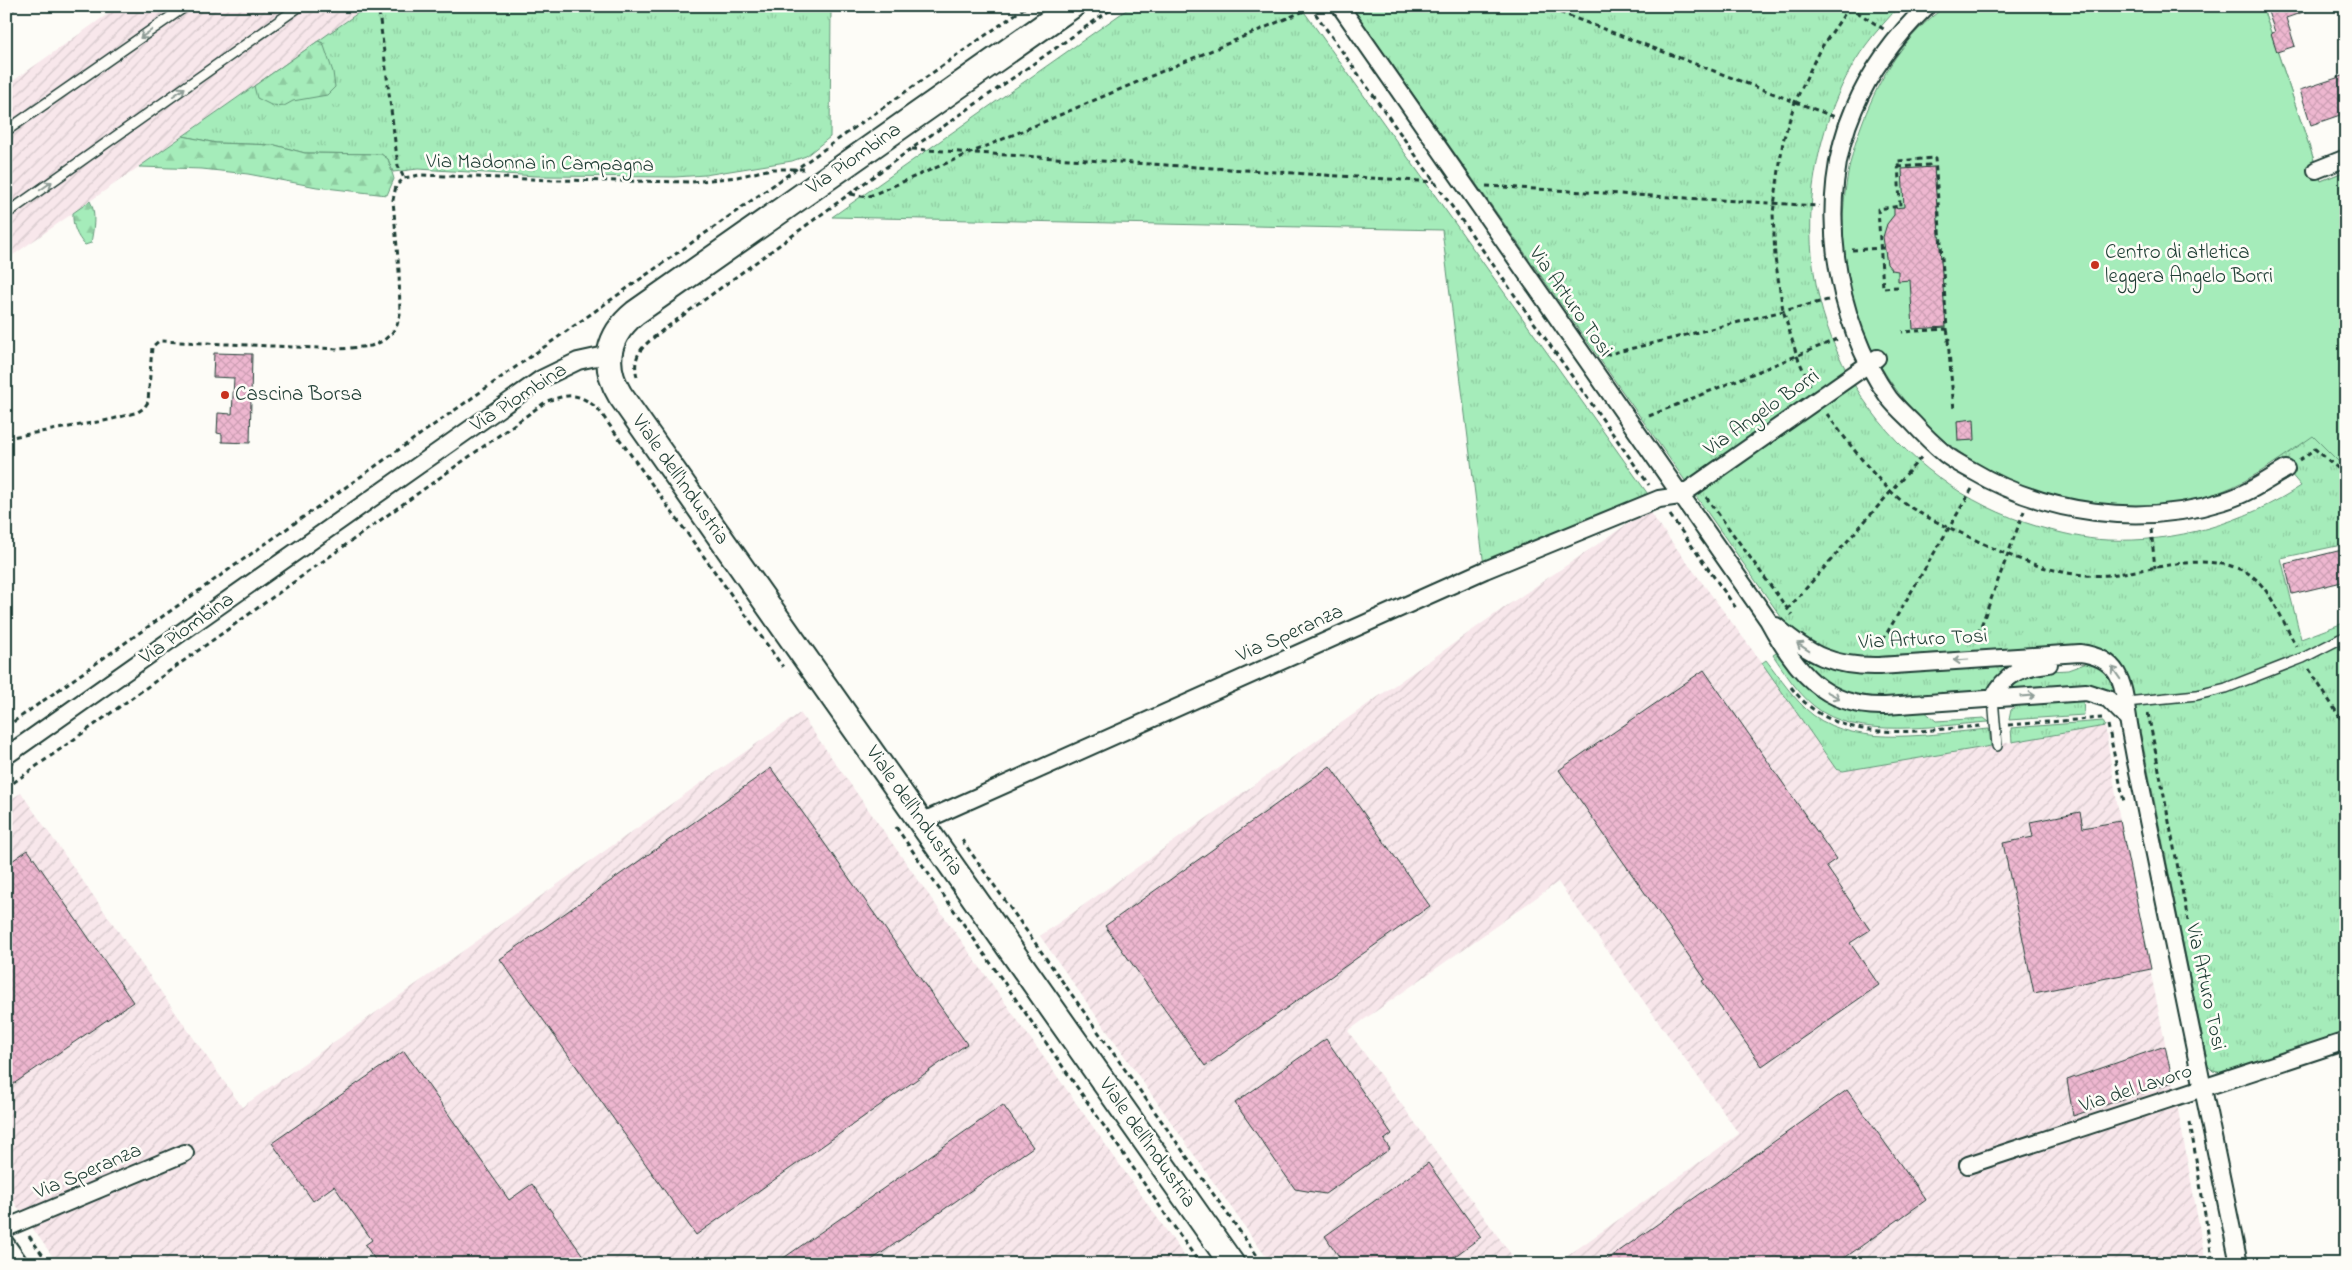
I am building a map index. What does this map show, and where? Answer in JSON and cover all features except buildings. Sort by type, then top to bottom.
[{"type":"street","name":"Via Piombina","points":[[6,756],[541,379],[568,365],[610,354],[619,330],[635,313],[1072,6]]},
{"type":"street","name":"Via Arturo Tosi","points":[[1340,6],[1462,184],[1768,620],[1788,654],[1820,688],[1845,702],[1860,706],[2095,694],[2108,699],[2128,719]]},
{"type":"street","points":[[1927,6],[1898,39],[1870,77],[1849,122],[1837,170],[1834,207],[1836,251],[1843,296],[1855,332],[1872,361],[1890,400],[1946,455],[1979,475],[2029,496],[2080,509],[2122,514],[2162,514],[2226,501],[2286,469]]},
{"type":"street","points":[[2316,170],[2346,158]]},
{"type":"street","name":"Viale dell'Industria","points":[[610,354],[610,375],[620,395],[931,817],[1232,1264]]},
{"type":"street","name":"Via Angelo Borri","points":[[1680,496],[1872,361]]},
{"type":"street","name":"Via Speranza","points":[[931,817],[1485,570],[1659,499],[1680,496]]},
{"type":"street","name":"Via Arturo Tosi","points":[[1768,620],[1809,651],[1824,659],[1848,666],[1879,666],[2052,654],[2092,654],[2107,661],[2120,677],[2239,1264]]},
{"type":"street","points":[[1993,698],[2004,681],[2021,669],[2073,662],[2092,654]]},
{"type":"street","name":"Via del Lavoro","points":[[1968,1165],[2346,1041]]},
{"type":"street","name":"Via Speranza","points":[[6,1228],[185,1153]]},
{"type":"street","points":[[6,1244],[20,1264]]},
{"type":"lane","points":[[6,131],[186,6]]},
{"type":"lane","points":[[6,214],[300,6]]},
{"type":"lane","points":[[2126,702],[2211,693],[2302,658],[2346,636]]},
{"type":"lane","points":[[1993,698],[1997,746]]},
{"type":"path","points":[[6,727],[1027,6]]},
{"type":"path","points":[[639,384],[635,367],[636,356],[649,342],[911,149],[1116,6]]},
{"type":"path","points":[[1543,6],[1849,122]]},
{"type":"path","points":[[1898,39],[1850,7],[1819,51],[1795,102],[1782,141],[1774,204],[1776,258],[1782,310],[1797,356],[1817,400],[1853,447],[1892,492],[1907,504],[1949,528],[2008,555],[2057,571],[2083,575],[2109,575],[2212,562],[2229,565],[2246,572],[2265,589],[2302,658],[2346,727]]},
{"type":"path","points":[[850,194],[867,197],[1311,8]]},
{"type":"path","points":[[380,12],[398,166],[404,178]]},
{"type":"path","points":[[911,149],[1488,187],[1834,207]]},
{"type":"path","points":[[1898,287],[1883,288],[1882,248],[1878,209],[1900,206],[1898,161],[1935,158],[1954,410]]},
{"type":"path","points":[[1898,167],[1909,168],[1929,165],[1929,167]]},
{"type":"path","name":"Via Madonna in Campagna","points":[[6,438],[109,420],[138,412],[144,408],[150,385],[152,347],[159,342],[340,349],[371,346],[382,341],[392,333],[400,314],[399,271],[393,200],[396,186],[404,178],[420,175],[554,180],[692,182],[737,177],[771,169],[798,168],[836,172]]},
{"type":"path","points":[[1483,178],[1494,195]]},
{"type":"path","points":[[1836,251],[1882,248]]},
{"type":"path","points":[[1605,355],[1843,296]]},
{"type":"path","points":[[1902,332],[1947,329]]},
{"type":"path","points":[[1649,416],[1855,332]]},
{"type":"path","points":[[1600,347],[1611,362]]},
{"type":"path","points":[[6,788],[547,401],[571,395],[580,396],[598,409],[789,674]]},
{"type":"path","points":[[1644,408],[1654,424]]},
{"type":"path","points":[[1787,610],[1934,443]]},
{"type":"path","points":[[2286,469],[2315,449],[2346,475]]},
{"type":"path","points":[[1878,648],[1979,475]]},
{"type":"path","points":[[1698,485],[1787,610],[1794,617]]},
{"type":"path","points":[[1975,642],[2029,496]]},
{"type":"path","points":[[2150,514],[2155,568]]},
{"type":"path","points":[[1965,642],[1984,641]]},
{"type":"path","points":[[1869,648],[1888,647]]},
{"type":"path","points":[[2145,700],[2189,925]]},
{"type":"path","points":[[931,817],[1263,1264]]},
{"type":"path","points":[[891,820],[1200,1264]]},
{"type":"path","points":[[2186,1095],[2213,1264]]},
{"type":"shaded area","points":[[119,6],[368,6],[6,260],[6,86]]},
{"type":"shaded area","points":[[1648,510],[1762,663],[1836,769],[1843,771],[2105,726],[2120,821],[2173,1082],[2206,1264],[1556,1264],[1739,1134],[1558,882],[1348,1031],[1513,1257],[1503,1264],[1271,1264],[1040,936],[1508,605]]},
{"type":"shaded area","points":[[800,713],[1190,1264],[58,1264],[6,1191],[6,802],[21,793],[242,1107]]},
{"type":"green space","points":[[368,6],[831,6],[830,137],[806,156],[792,161],[705,175],[675,177],[537,176],[418,169],[393,172],[388,159],[381,154],[305,153],[275,145],[216,143],[183,136]]},
{"type":"green space","points":[[1132,6],[1300,6],[1650,497],[1484,566],[1442,230],[832,217]]},
{"type":"green space","points":[[1351,6],[1899,6],[1866,45],[1846,77],[1825,130],[1816,168],[1813,187],[1811,244],[1819,299],[1837,351],[1863,399],[1897,441],[1938,477],[1986,506],[2039,527],[2090,538],[2133,540],[2184,534],[2233,520],[2279,499],[2301,486],[2279,460],[2221,492],[2195,499],[2262,6],[2321,181],[2346,171],[2346,544],[2281,558],[2301,639],[2346,622],[2346,1033],[2223,1073],[2213,1071],[2208,1066],[2134,701],[2127,679],[2117,662],[2102,650],[2079,645],[1854,658],[1834,653],[1818,646],[1786,624]]},
{"type":"green space","name":"Centro di atletica leggera Angelo Borri","points":[[1946,6],[2262,6],[2321,181],[2346,171],[2346,469],[2313,436],[2244,481],[2204,497],[2171,504],[2137,507],[2087,503],[2022,486],[1965,456],[1918,416],[1881,367],[1856,311],[1844,251],[1846,187],[1863,121],[1877,88],[1906,43],[1931,17]]},
{"type":"green space","points":[[318,41],[323,43],[333,72],[335,87],[327,95],[293,101],[284,106],[271,105],[257,98],[254,86]]},
{"type":"green space","points":[[183,136],[216,143],[275,145],[305,153],[381,154],[388,159],[394,179],[387,195],[317,187],[248,174],[202,169],[139,167]]},
{"type":"green space","points":[[90,201],[94,216],[93,228],[91,243],[85,245],[73,222],[73,213]]},
{"type":"green space","points":[[1779,651],[1812,690],[1923,710],[1936,721],[1984,718],[1989,722],[1898,728],[1852,724],[1831,717],[1808,701],[1797,688],[1773,655]]},
{"type":"green space","points":[[1805,657],[1836,671],[1859,674],[2010,666],[1994,680],[1987,692],[1890,699],[1852,695],[1837,689],[1801,660]]},
{"type":"green space","points":[[1766,660],[1800,703],[1813,715],[1831,726],[1852,732],[1898,736],[1989,729],[1991,746],[1843,771],[1836,769],[1762,663]]},
{"type":"green space","points":[[2090,662],[2107,675],[2118,694],[2115,695],[2098,686],[2087,685],[2009,688],[2010,685],[2033,672],[2068,670]]},
{"type":"green space","points":[[2083,700],[2084,715],[2009,720],[2011,710],[2017,705]]},
{"type":"green space","points":[[2103,721],[2105,726],[2012,742],[2011,728]]},
{"type":"railway","points":[[6,14],[17,6]]},
{"type":"place","name":"Centro di atletica leggera Angelo Borri","points":[[2095,265]]},
{"type":"place","name":"Cascina Borsa","points":[[225,395]]}]
